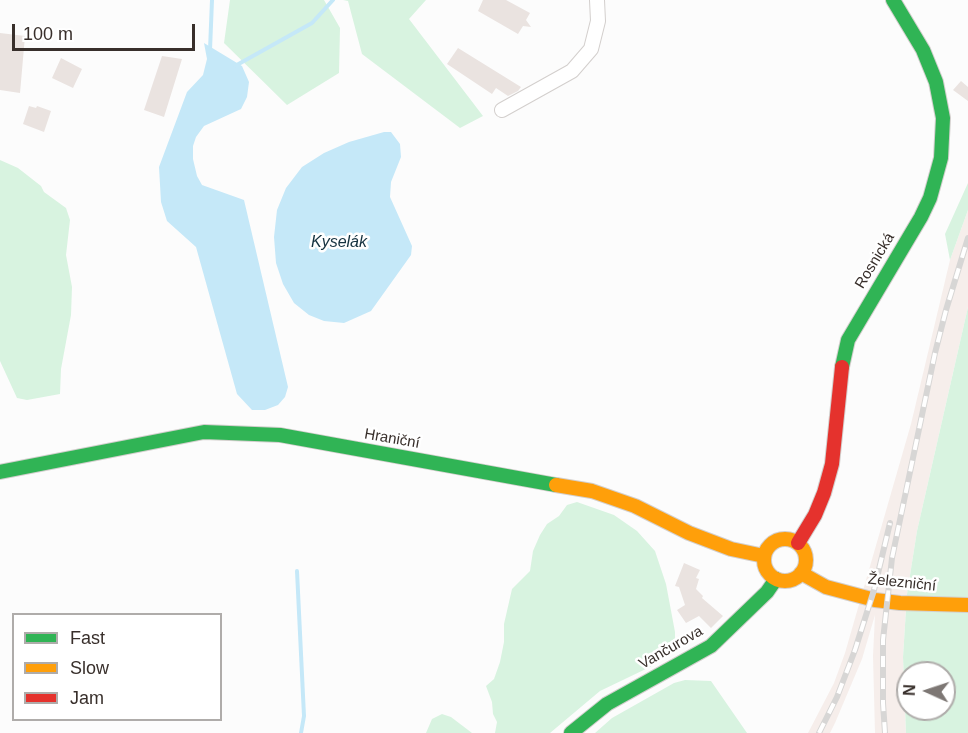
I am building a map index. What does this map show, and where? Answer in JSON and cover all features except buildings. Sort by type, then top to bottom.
[{"type":"street","points":[[502,110],[572,71],[591,49],[598,21],[597,0]]},
{"type":"street","name":"Rosnická","points":[[798,543],[815,515],[832,464],[843,357],[848,340],[921,217],[930,198],[941,158],[943,118],[936,82],[923,50],[893,0]]},
{"type":"street","name":"Hraniční","points":[[2,472],[204,432],[280,435],[591,491],[635,506],[689,533],[731,549],[764,556]]},
{"type":"street","points":[[787,539],[798,543],[806,558],[804,569],[787,581],[776,579],[768,572],[764,556],[769,547],[777,540],[787,539]]},
{"type":"street","name":"Železniční","points":[[801,573],[826,586],[875,600],[968,605]]},
{"type":"street","name":"Vančurova","points":[[571,733],[607,704],[711,646],[767,592],[776,579]]},
{"type":"shaded area","points":[[968,210],[968,307],[917,531],[907,594],[903,661],[896,661],[896,721],[906,721],[906,733],[875,733],[873,656],[875,615],[862,659],[830,733],[808,733],[834,683],[845,653],[911,424],[950,260]]},
{"type":"green space","points":[[230,0],[324,0],[340,28],[339,73],[287,105],[224,43]]},
{"type":"green space","points":[[343,0],[426,0],[409,19],[483,116],[460,128],[362,54],[348,1]]},
{"type":"green space","points":[[0,160],[18,168],[41,186],[44,192],[66,208],[70,220],[66,255],[72,287],[71,315],[61,369],[60,394],[27,400],[17,398],[0,361]]},
{"type":"green space","points":[[968,183],[968,210],[950,260],[945,234]]},
{"type":"green space","points":[[968,307],[968,733],[906,733],[906,721],[956,721],[956,661],[903,661],[907,594],[917,531]]},
{"type":"green space","points":[[577,502],[614,515],[637,531],[655,551],[666,584],[675,632],[675,649],[650,667],[600,691],[550,733],[495,733],[497,722],[486,686],[494,679],[500,662],[504,642],[504,624],[512,589],[530,571],[533,551],[547,524],[559,516],[567,505]]},
{"type":"green space","points":[[685,680],[711,681],[747,733],[595,733],[612,718],[674,683]]},
{"type":"green space","points":[[442,714],[451,717],[472,733],[426,733],[432,719]]},
{"type":"water","points":[[204,43],[242,66],[249,82],[247,97],[241,109],[204,126],[196,137],[193,159],[202,185],[244,200],[288,387],[285,397],[278,405],[265,410],[252,410],[237,394],[196,247],[167,221],[161,202],[159,167],[187,92],[203,75],[207,59]]},
{"type":"water","name":"Kyselák","points":[[391,132],[400,144],[401,157],[391,182],[390,197],[412,246],[411,255],[371,311],[344,323],[324,321],[309,315],[294,303],[283,284],[276,263],[274,237],[277,210],[286,188],[302,167],[324,153],[349,142]]},
{"type":"waterway","points":[[210,50],[212,0]]},
{"type":"waterway","points":[[235,66],[312,23],[333,0]]},
{"type":"waterway","points":[[297,571],[304,716],[301,733]]},
{"type":"railway","points":[[885,733],[883,640],[892,558],[935,353],[968,238]]},
{"type":"railway","points":[[819,733],[837,697],[855,650],[874,590],[890,523]]},
{"type":"traffic: fast","points":[[842,367],[848,340],[921,217],[930,198],[941,158],[943,118],[936,82],[923,50],[893,0]]},
{"type":"traffic: fast","points":[[0,472],[204,432],[280,435],[556,485]]},
{"type":"traffic: fast","points":[[571,733],[607,704],[711,646],[767,592],[776,579]]},
{"type":"traffic: slow","points":[[556,485],[592,491],[635,506],[689,533],[731,549],[764,556]]},
{"type":"traffic: slow","points":[[785,539],[800,545],[806,560],[800,575],[785,581],[770,575],[764,560],[770,545],[785,539]]},
{"type":"traffic: slow","points":[[801,573],[826,587],[875,600],[968,605]]},
{"type":"traffic: jam","points":[[798,543],[815,515],[832,464],[842,367]]}]
